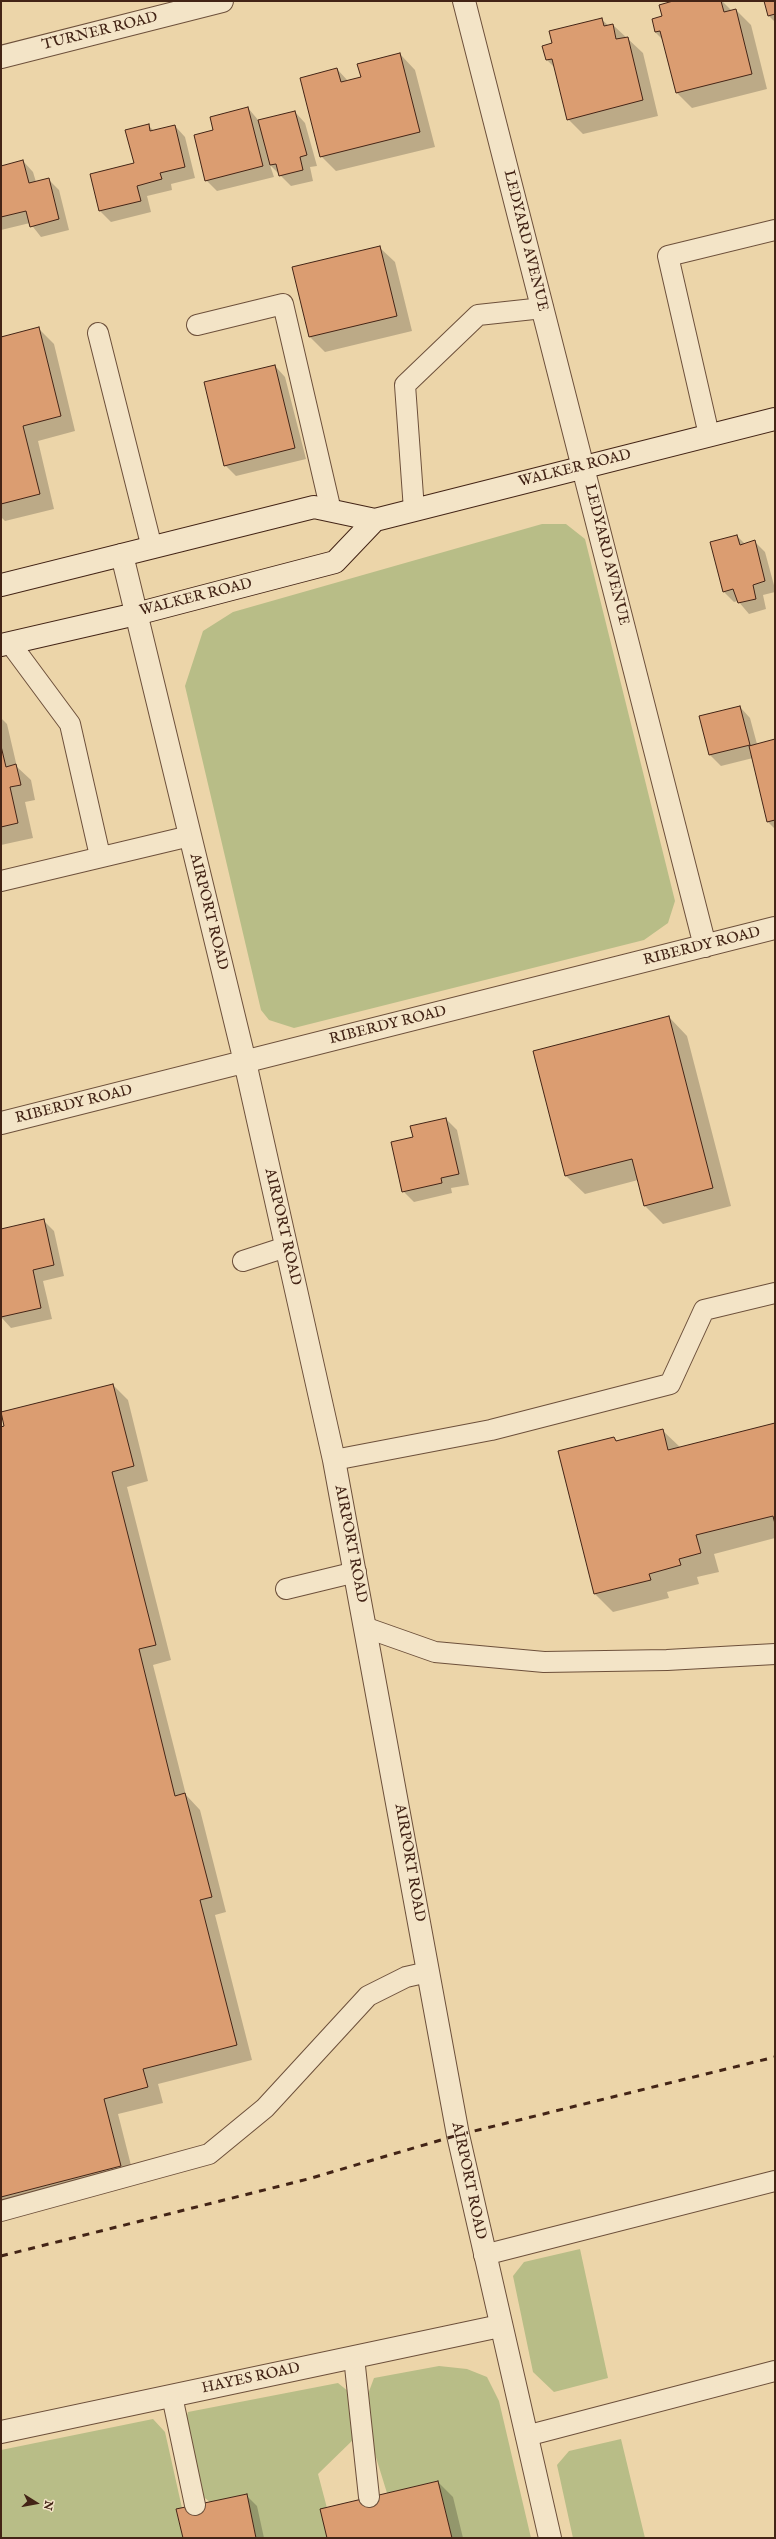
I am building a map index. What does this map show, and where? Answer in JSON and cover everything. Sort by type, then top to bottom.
[{"type":"street","name":"TURNER ROAD","points":[[1,57],[222,1]]},
{"type":"street","name":"LEDYARD AVENUE","points":[[464,1],[705,946]]},
{"type":"street","name":"WALKER ROAD","points":[[1,585],[314,507],[375,520],[583,466],[775,419]]},
{"type":"street","name":"WALKER ROAD","points":[[6,644],[136,614],[335,562],[375,520]]},
{"type":"street","name":"AIRPORT ROAD","points":[[122,556],[245,1062],[334,1460],[367,1628],[458,2135],[500,2326],[550,2538]]},
{"type":"street","name":"RIBERDY ROAD","points":[[1,1123],[775,928]]},
{"type":"street","name":"HAYES ROAD","points":[[1,2432],[500,2326]]},
{"type":"lane","points":[[709,435],[668,256],[775,230]]},
{"type":"lane","points":[[197,325],[283,304],[331,511]]},
{"type":"lane","points":[[414,510],[405,385],[478,315],[543,308]]},
{"type":"lane","points":[[98,333],[152,548]]},
{"type":"lane","points":[[6,644],[70,724],[100,856]]},
{"type":"lane","points":[[1,881],[100,856],[190,836]]},
{"type":"lane","points":[[243,1261],[286,1247]]},
{"type":"lane","points":[[334,1460],[491,1430],[670,1384],[704,1310],[775,1293]]},
{"type":"lane","points":[[286,1589],[356,1572]]},
{"type":"lane","points":[[367,1628],[435,1652],[544,1662],[667,1660],[775,1654]]},
{"type":"lane","points":[[1,2211],[208,2154],[265,2108],[368,1996],[406,1977],[428,1972]]},
{"type":"lane","points":[[484,2255],[775,2181]]},
{"type":"lane","points":[[354,2357],[369,2497]]},
{"type":"lane","points":[[526,2436],[775,2371]]},
{"type":"lane","points":[[172,2396],[195,2505]]},
{"type":"green space","points":[[542,524],[566,524],[585,539],[675,901],[668,923],[644,940],[294,1028],[269,1020],[261,1010],[185,686],[203,631],[233,612]]},
{"type":"green space","points":[[580,2249],[608,2378],[554,2392],[533,2372],[513,2276],[524,2262]]},
{"type":"green space","points":[[439,2366],[467,2369],[487,2377],[499,2401],[531,2538],[452,2538],[438,2481],[387,2493],[374,2451],[365,2402],[374,2378]]},
{"type":"green space","points":[[338,2383],[354,2396],[357,2436],[318,2474],[327,2508],[327,2538],[256,2538],[247,2494],[210,2502],[201,2495],[183,2429],[188,2412]]},
{"type":"green space","points":[[153,2419],[165,2432],[182,2508],[176,2510],[183,2538],[1,2538],[1,2450]]},
{"type":"green space","points":[[621,2439],[645,2538],[573,2538],[557,2465],[569,2451]]},
{"type":"building","points":[[673,1],[721,1],[724,12],[736,9],[752,74],[676,93],[660,31],[655,32],[652,19],[662,16],[659,5]]},
{"type":"building","points":[[764,1],[775,1],[775,14],[768,16]]},
{"type":"building","points":[[602,18],[604,26],[613,24],[616,39],[628,37],[643,100],[567,120],[552,59],[546,60],[542,46],[552,43],[549,31]]},
{"type":"building","points":[[400,53],[420,132],[320,157],[300,78],[337,68],[341,82],[361,77],[357,64]]},
{"type":"building","points":[[248,107],[263,166],[205,181],[194,135],[213,130],[210,117]]},
{"type":"building","points":[[295,111],[307,155],[300,157],[303,170],[279,176],[276,164],[270,165],[258,120]]},
{"type":"building","points":[[149,124],[150,131],[175,125],[185,167],[160,173],[162,179],[137,186],[141,201],[99,211],[90,174],[134,163],[125,130]]},
{"type":"building","points":[[23,160],[29,183],[49,178],[59,219],[30,227],[26,211],[1,217],[1,166]]},
{"type":"building","points":[[380,246],[397,316],[309,337],[292,267]]},
{"type":"building","points":[[39,327],[61,416],[23,426],[40,494],[1,504],[1,337]]},
{"type":"building","points":[[275,365],[295,448],[224,466],[204,382]]},
{"type":"building","points":[[737,535],[740,545],[755,540],[765,581],[753,585],[756,599],[738,603],[733,589],[723,592],[710,542]]},
{"type":"building","points":[[740,706],[750,745],[709,755],[699,716]]},
{"type":"building","points":[[775,739],[775,820],[767,822],[749,746]]},
{"type":"building","points":[[1,746],[6,767],[16,764],[21,785],[10,787],[18,823],[1,827]]},
{"type":"building","points":[[669,1016],[713,1188],[644,1206],[632,1159],[565,1176],[533,1051]]},
{"type":"building","points":[[446,1118],[459,1174],[441,1178],[442,1183],[402,1192],[391,1142],[413,1137],[410,1126]]},
{"type":"building","points":[[44,1219],[54,1265],[33,1270],[41,1308],[1,1317],[1,1229]]},
{"type":"building","points":[[113,1384],[134,1466],[112,1472],[156,1645],[139,1649],[175,1796],[185,1793],[212,1897],[200,1900],[237,2045],[143,2069],[148,2087],[104,2099],[121,2166],[1,2197],[1,1427],[4,1426],[1,1412]]},
{"type":"building","points":[[775,1423],[775,1524],[773,1516],[696,1535],[701,1553],[679,1559],[681,1565],[649,1574],[651,1580],[594,1594],[558,1451],[614,1437],[616,1441],[663,1429],[668,1450]]},
{"type":"building","points":[[438,2481],[452,2538],[327,2538],[320,2509]]},
{"type":"building","points":[[247,2494],[256,2538],[183,2538],[176,2509]]},
{"type":"railway","points":[[1,2256],[308,2179],[458,2135],[775,2057]]}]
